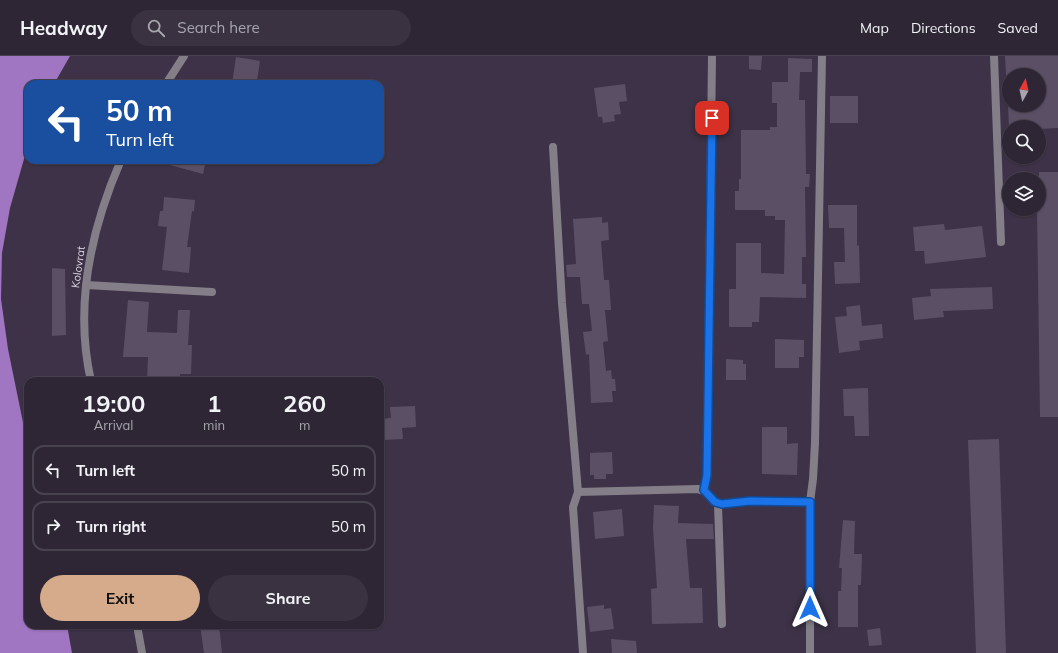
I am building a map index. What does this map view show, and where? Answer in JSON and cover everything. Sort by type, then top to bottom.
[{"type":"street","points":[[169,80],[184,56]]},
{"type":"street","points":[[704,490],[707,475],[712,56]]},
{"type":"street","points":[[810,653],[810,502],[815,443],[822,56]]},
{"type":"street","points":[[994,56],[1001,242]]},
{"type":"street","points":[[553,147],[562,304],[578,492],[573,506],[583,653]]},
{"type":"street","name":"Kolovrat","points":[[90,377],[84,330],[86,285],[98,222],[120,164]]},
{"type":"street","points":[[86,285],[212,292]]},
{"type":"street","points":[[578,492],[704,490],[718,504],[722,624]]},
{"type":"street","points":[[718,504],[778,501],[810,502]]},
{"type":"street","points":[[138,629],[142,653]]},
{"type":"shaded area","points":[[0,56],[70,56],[56,80],[24,80],[24,159],[10,208],[2,253],[1,299],[8,349],[24,427],[24,629],[68,629],[72,653],[0,653]]},
{"type":"building","points":[[749,56],[762,56],[761,70],[749,69]]},
{"type":"building","points":[[1005,56],[1058,56],[1058,128],[1046,129],[1046,120],[1009,120],[1008,112],[1046,112],[1046,68],[1006,68]]},
{"type":"building","points":[[236,57],[260,61],[257,80],[233,80]]},
{"type":"building","points":[[788,58],[812,59],[812,72],[800,72],[799,100],[805,100],[806,174],[810,174],[809,187],[805,187],[806,257],[802,257],[802,284],[806,284],[806,298],[760,297],[759,322],[752,322],[752,327],[729,327],[729,289],[736,289],[736,243],[761,243],[761,273],[784,274],[785,220],[775,220],[775,216],[765,216],[765,210],[735,210],[735,191],[739,191],[739,179],[741,179],[741,130],[770,130],[770,127],[777,127],[777,103],[772,103],[772,82],[788,82]]},
{"type":"building","points":[[625,84],[627,101],[619,102],[621,114],[614,115],[615,121],[603,123],[602,117],[598,117],[594,88]]},
{"type":"building","points":[[830,96],[858,96],[858,123],[830,123]]},
{"type":"building","points":[[166,164],[205,164],[203,174]]},
{"type":"building","points":[[1046,172],[1058,172],[1058,417],[1040,417],[1037,216],[1046,216]]},
{"type":"building","points":[[164,197],[195,200],[187,247],[191,247],[189,273],[162,270],[167,227],[158,226],[160,211],[163,211]]},
{"type":"building","points":[[828,205],[857,205],[857,246],[859,245],[860,283],[835,284],[834,262],[845,262],[844,228],[829,228]]},
{"type":"building","points":[[602,217],[602,223],[608,222],[609,240],[601,241],[604,280],[609,280],[611,310],[605,310],[608,341],[603,342],[606,371],[611,370],[612,379],[615,379],[616,391],[612,391],[613,402],[591,403],[589,354],[586,355],[583,332],[592,331],[589,304],[582,304],[580,277],[567,277],[566,265],[576,264],[573,219]]},
{"type":"building","points":[[944,224],[945,230],[982,226],[986,257],[925,264],[924,251],[915,251],[913,227]]},
{"type":"building","points":[[52,268],[65,269],[66,335],[52,336]]},
{"type":"building","points":[[992,287],[993,309],[943,311],[944,317],[914,320],[912,298],[931,296],[930,289]]},
{"type":"building","points":[[128,300],[149,302],[147,332],[177,333],[178,310],[190,310],[188,345],[192,345],[191,374],[180,374],[180,377],[147,377],[148,357],[123,357]]},
{"type":"building","points":[[860,305],[862,326],[882,324],[883,338],[859,341],[860,350],[839,353],[835,317],[847,316],[846,307]]},
{"type":"building","points":[[775,339],[804,340],[804,357],[799,357],[799,368],[775,368]]},
{"type":"building","points":[[726,359],[743,360],[743,364],[746,364],[746,380],[726,380]]},
{"type":"building","points":[[868,388],[869,436],[855,436],[854,416],[844,416],[843,389]]},
{"type":"building","points":[[415,406],[416,427],[402,428],[403,439],[384,440],[384,419],[391,418],[390,407]]},
{"type":"building","points":[[762,427],[787,427],[787,444],[798,443],[797,475],[762,474]]},
{"type":"building","points":[[999,439],[1006,653],[976,653],[968,440]]},
{"type":"building","points":[[612,452],[613,474],[606,474],[606,479],[594,479],[594,475],[590,475],[590,453]]},
{"type":"building","points":[[654,505],[679,506],[678,523],[713,524],[714,539],[686,539],[690,588],[702,588],[703,623],[652,624],[651,589],[657,588],[653,528]]},
{"type":"building","points":[[622,509],[624,536],[595,539],[593,512]]},
{"type":"building","points":[[843,520],[855,521],[854,554],[862,554],[861,585],[858,585],[858,627],[838,627],[838,591],[841,591],[842,568],[839,568]]},
{"type":"building","points":[[604,605],[604,609],[611,608],[614,629],[590,632],[587,607]]},
{"type":"building","points":[[880,628],[882,645],[869,646],[867,630]]},
{"type":"building","points":[[201,629],[219,629],[222,653],[204,653]]},
{"type":"building","points":[[611,639],[636,641],[637,653],[612,653]]},
{"type":"route","points":[[712,118],[707,480],[704,490],[718,504],[750,501],[810,502],[810,608]]}]
